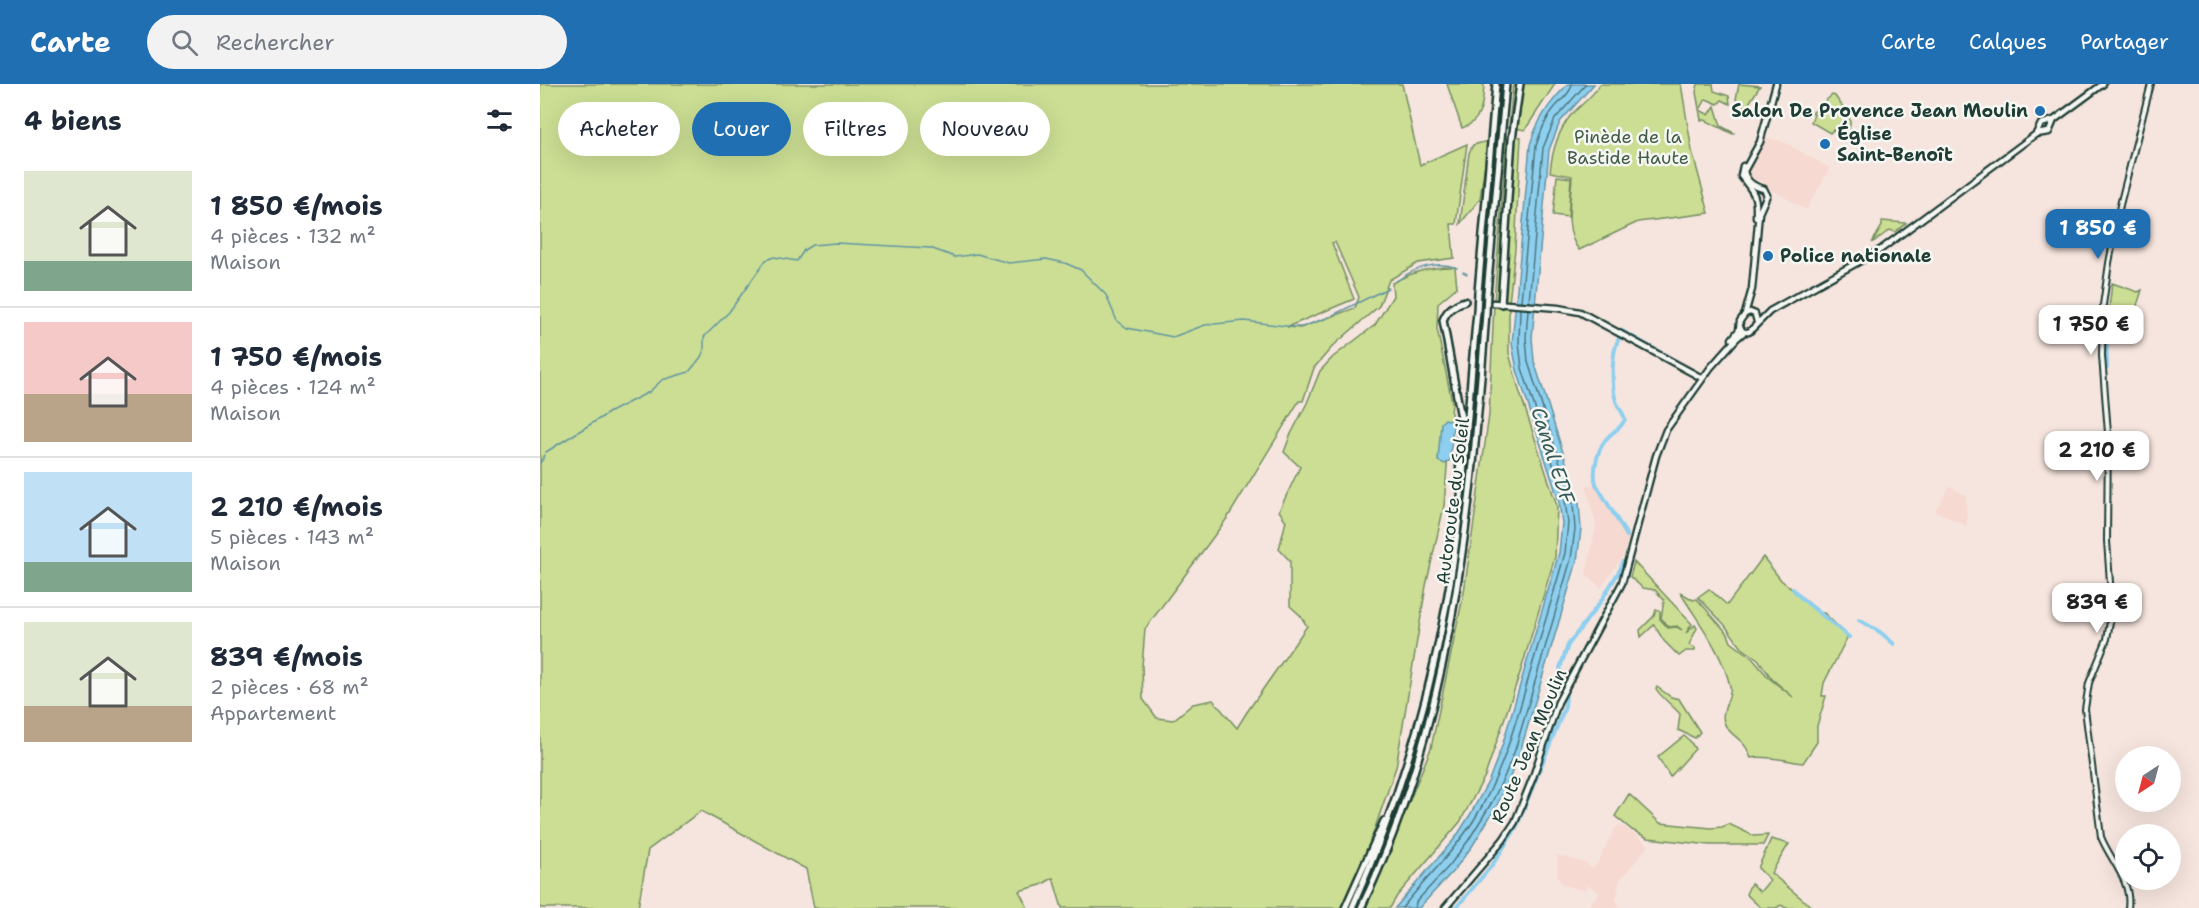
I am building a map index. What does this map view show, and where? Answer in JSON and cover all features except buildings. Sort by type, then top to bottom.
[{"type":"highway","name":"Autoroute du Soleil","points":[[1352,908],[1393,808],[1424,707],[1446,604],[1460,502],[1496,84]]},
{"type":"highway","name":"Autoroute du Soleil","points":[[1360,908],[1391,836],[1414,774],[1446,656],[1456,602],[1471,498],[1506,84]]},
{"type":"highway","points":[[1504,304],[1512,139],[1520,84]]},
{"type":"highway","points":[[1460,502],[1458,495],[1461,418],[1443,320],[1454,306],[1469,301]]},
{"type":"highway","points":[[1345,908],[1387,813],[1393,808]]},
{"type":"main road","points":[[1757,231],[1757,191],[1747,179],[1744,171],[1762,136],[1776,84]]},
{"type":"main road","points":[[2041,130],[2041,123],[2049,124],[2103,84]]},
{"type":"main road","points":[[2128,908],[2129,900],[2122,875],[2101,837],[2085,710],[2087,692],[2107,639],[2112,610],[2107,542],[2108,433],[2102,356],[2103,305],[2119,213],[2151,84]]},
{"type":"main road","points":[[2041,130],[2049,132],[2049,124]]},
{"type":"main road","points":[[1757,191],[1764,189],[1766,192],[1759,213],[1755,268],[1749,302],[1740,321],[1740,327],[1744,332],[1751,331],[1757,322],[1770,311],[1880,250],[2041,130]]},
{"type":"main road","points":[[1756,199],[1764,199]]},
{"type":"main road","points":[[1749,302],[1757,322]]},
{"type":"main road","points":[[1493,303],[1572,310],[1588,316],[1700,377]]},
{"type":"main road","points":[[1745,314],[1770,311]]},
{"type":"main road","points":[[1683,403],[1700,377],[1740,327]]},
{"type":"main road","name":"Route Jean Moulin","points":[[1445,908],[1503,840],[1515,822],[1558,702],[1622,583],[1661,440],[1683,403],[1722,354],[1744,332]]},
{"type":"shaded area","points":[[1765,138],[1782,141],[1830,168],[1806,210],[1762,184],[1762,181],[1749,178],[1746,171]]},
{"type":"shaded area","points":[[1596,484],[1630,536],[1622,557],[1601,588],[1586,574],[1596,525],[1586,486]]},
{"type":"shaded area","points":[[1950,486],[1966,496],[1967,526],[1935,511]]},
{"type":"shaded area","points":[[1625,827],[1649,845],[1620,880],[1616,899],[1620,908],[1586,908],[1600,893],[1588,885],[1585,890],[1562,885],[1557,875],[1557,855],[1586,863],[1591,868],[1596,866],[1615,828]]},
{"type":"green space","points":[[540,84],[1402,84],[1420,165],[1467,144],[1456,224],[1451,224],[1454,258],[1418,263],[1389,280],[1379,306],[1333,346],[1314,368],[1303,401],[1299,401],[1228,517],[1145,629],[1142,666],[1143,699],[1157,718],[1173,720],[1193,704],[1213,700],[1237,728],[1307,626],[1290,606],[1290,561],[1279,549],[1286,521],[1279,511],[1300,467],[1284,452],[1320,371],[1333,357],[1375,325],[1393,296],[1392,283],[1422,270],[1455,267],[1457,287],[1438,303],[1437,329],[1452,402],[1444,506],[1426,586],[1396,767],[1356,883],[1344,908],[1062,908],[1053,878],[1041,885],[1019,891],[1028,908],[814,908],[806,869],[701,811],[648,850],[638,908],[540,908]],"holes":[[[1335,242],[1359,297],[1355,308],[1300,328],[1287,327],[1354,299],[1332,243]]]},
{"type":"green space","points":[[1447,84],[1484,84],[1481,110],[1469,125],[1462,128]]},
{"type":"green space","points":[[1513,84],[1555,84],[1525,130],[1509,127]]},
{"type":"green space","name":"Pinède de la Bastide Haute","points":[[1600,84],[1681,84],[1692,151],[1709,213],[1638,222],[1579,250],[1569,224],[1572,176],[1550,172],[1551,164],[1556,142],[1566,121]]},
{"type":"green space","points":[[1698,84],[1713,84],[1714,91],[1729,96],[1730,104],[1722,100],[1718,104],[1706,99],[1700,110],[1709,115],[1715,106],[1721,126],[1733,134],[1701,120],[1696,92]]},
{"type":"green space","points":[[1739,84],[1760,86],[1746,108],[1736,99]]},
{"type":"green space","points":[[1832,95],[1846,111],[1850,120],[1846,137],[1833,130],[1830,133],[1811,122],[1814,114],[1812,113]]},
{"type":"green space","points":[[1507,135],[1521,137],[1515,249],[1509,303],[1494,302]]},
{"type":"green space","points":[[1488,141],[1480,199],[1460,224],[1469,153],[1473,145]]},
{"type":"green space","points":[[1557,176],[1571,178],[1568,217],[1553,215]]},
{"type":"green space","points":[[1882,221],[1906,223],[1895,232],[1890,230],[1872,243],[1882,226]]},
{"type":"green space","points":[[2112,283],[2138,292],[2142,290],[2129,331],[2106,329],[2107,318],[2112,315],[2109,309]]},
{"type":"green space","points":[[1494,305],[1509,306],[1509,353],[1557,506],[1555,557],[1521,670],[1485,776],[1460,822],[1397,896],[1390,908],[1366,908],[1431,748],[1464,592],[1489,415]]},
{"type":"green space","points":[[1763,557],[1781,580],[1821,613],[1824,613],[1848,636],[1824,683],[1822,696],[1826,696],[1817,726],[1817,742],[1803,763],[1751,758],[1747,749],[1728,729],[1723,717],[1730,695],[1726,673],[1709,637],[1680,592],[1693,600],[1697,599],[1728,634],[1731,642],[1752,658],[1769,678],[1793,697],[1772,679],[1758,659],[1742,648],[1724,624],[1698,597],[1709,589],[1727,605]]},
{"type":"green space","points":[[1634,562],[1692,624],[1686,633],[1695,625],[1697,628],[1689,645],[1695,648],[1695,651],[1686,651],[1679,656],[1664,641],[1654,625],[1641,637],[1640,630],[1654,616],[1656,610],[1660,611],[1660,619],[1668,628],[1677,627],[1682,630],[1677,626],[1669,627],[1661,618],[1664,600],[1655,590],[1643,588],[1630,577]]},
{"type":"green space","points":[[1657,687],[1671,697],[1679,699],[1700,732],[1695,738],[1678,730],[1680,714],[1658,692]]},
{"type":"green space","points":[[1684,736],[1695,749],[1670,777],[1658,757]]},
{"type":"green space","points":[[1629,794],[1660,823],[1711,828],[1729,824],[1754,836],[1768,835],[1763,845],[1710,845],[1648,838],[1632,830],[1615,816]]},
{"type":"green space","points":[[1771,839],[1789,844],[1771,873],[1813,908],[1786,908],[1781,905],[1776,908],[1761,908],[1746,894],[1751,883],[1760,892],[1770,880],[1758,868]]},
{"type":"water","name":"Canal EDF","points":[[1568,84],[1594,84],[1560,122],[1549,150],[1532,338],[1534,361],[1579,503],[1581,529],[1577,561],[1520,752],[1497,805],[1473,845],[1454,870],[1419,908],[1395,908],[1456,837],[1489,780],[1502,746],[1559,553],[1562,523],[1559,502],[1517,370],[1512,344],[1530,145],[1536,127],[1545,112]]},
{"type":"water","points":[[1445,419],[1452,421],[1453,426],[1450,460],[1445,464],[1438,461],[1441,423]]},
{"type":"waterway","points":[[546,452],[610,412],[649,392],[662,380],[689,372],[701,357],[704,350],[704,337],[729,312],[766,260],[774,257],[797,261],[804,250],[812,245],[836,243],[930,248],[955,257],[977,254],[1009,263],[1046,259],[1065,263],[1081,270],[1106,295],[1117,321],[1127,328],[1173,337],[1205,325],[1244,321],[1302,327],[1329,317]]},
{"type":"waterway","points":[[1397,281],[1411,272],[1433,265],[1457,268]]},
{"type":"waterway","points":[[1463,272],[1467,274]]},
{"type":"waterway","points":[[1333,315],[1388,288]]},
{"type":"waterway","points":[[2106,330],[2107,368]]},
{"type":"waterway","points":[[1622,331],[1695,372]]},
{"type":"waterway","points":[[1619,338],[1613,360],[1613,387],[1616,401],[1625,419],[1622,425],[1605,440],[1597,458],[1595,478],[1596,484],[1627,536]]},
{"type":"waterway","points":[[540,463],[545,455]]},
{"type":"waterway","points":[[1563,684],[1560,668],[1568,645],[1601,601],[1621,568],[1622,562]]},
{"type":"waterway","points":[[1793,589],[1849,637]]},
{"type":"waterway","points":[[1859,620],[1880,632],[1894,644]]},
{"type":"waterway","points":[[1456,908],[1493,864],[1516,828],[1565,707],[1566,694]]},
{"type":"tunnel","points":[[1472,301],[1493,303]]},
{"type":"place","name":"Salon De Provence Jean Moulin","points":[[2040,111]]},
{"type":"place","name":"Église Saint-Benoît","points":[[1825,144]]},
{"type":"place","name":"Police nationale","points":[[1768,256]]}]
